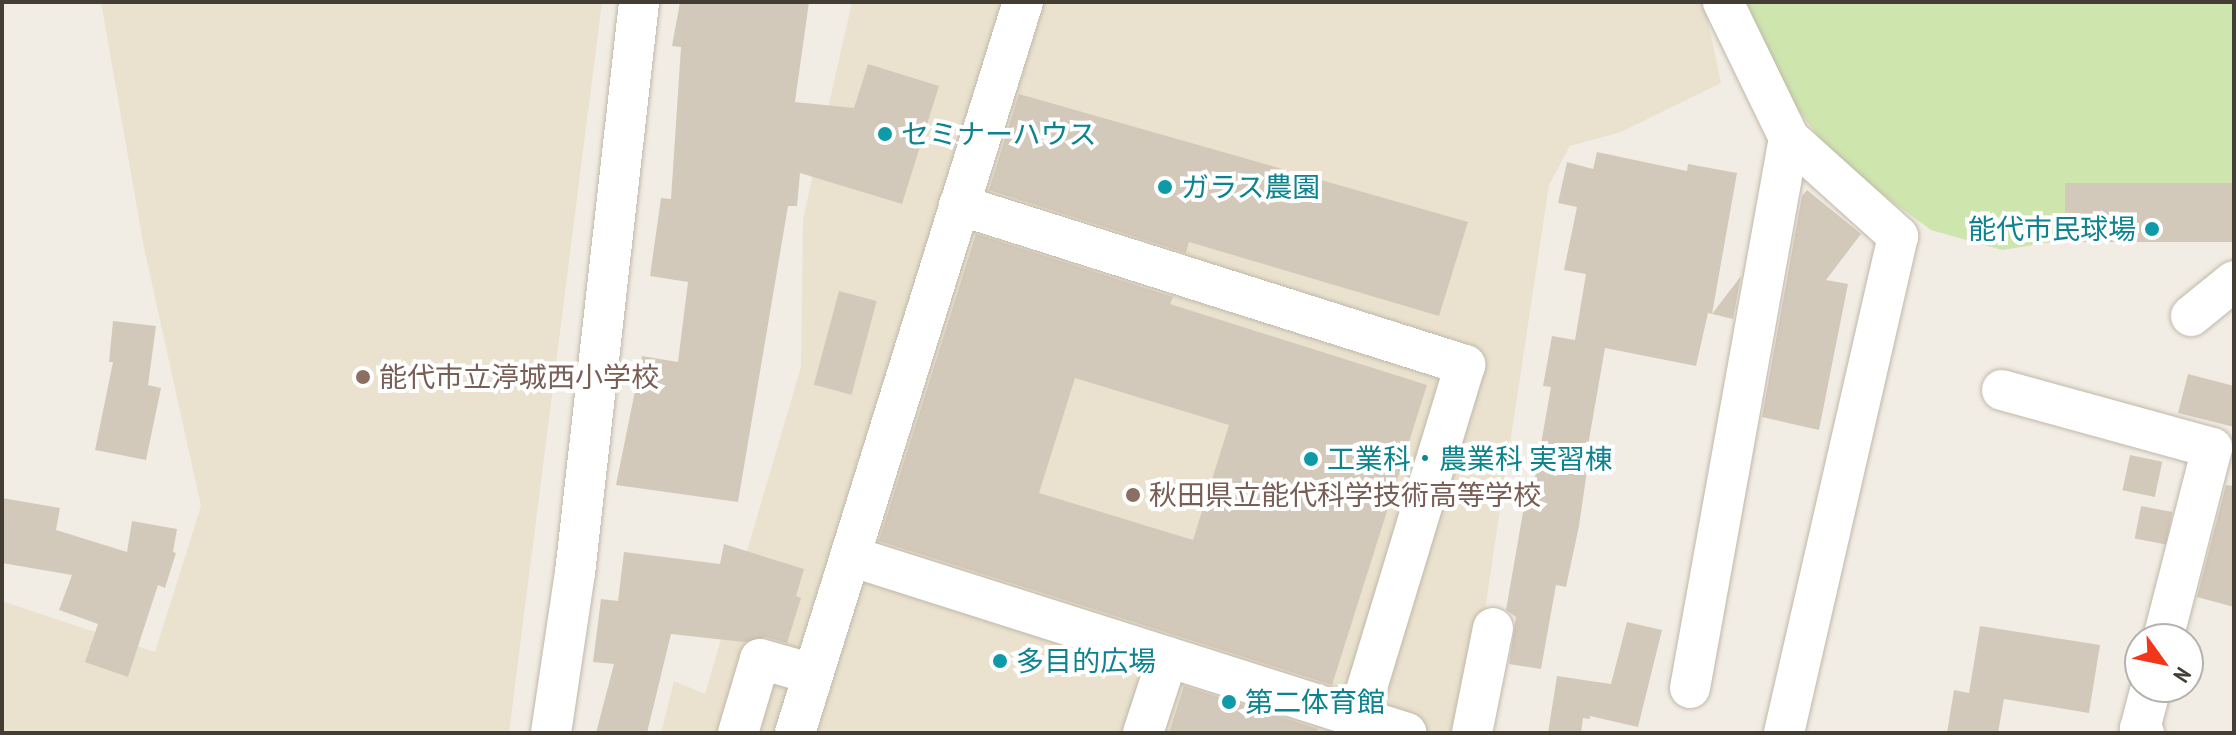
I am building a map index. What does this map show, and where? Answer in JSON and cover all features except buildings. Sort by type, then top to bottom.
[{"type":"street","points":[[551,733],[575,573],[639,2]]},
{"type":"street","points":[[795,733],[1023,2]]},
{"type":"street","points":[[1723,2],[1789,138],[1898,236],[1784,733]]},
{"type":"street","points":[[1690,688],[1789,138]]},
{"type":"street","points":[[959,205],[1465,365],[1358,717]]},
{"type":"street","points":[[2191,316],[2234,281]]},
{"type":"street","points":[[2002,390],[2212,448],[2167,623]]},
{"type":"street","points":[[850,556],[1407,733]]},
{"type":"street","points":[[1472,733],[1493,628]]},
{"type":"street","points":[[1143,733],[1168,657]]},
{"type":"street","points":[[738,733],[760,659],[813,674]]},
{"type":"street","points":[[2144,733],[2140,729],[2147,703]]},
{"type":"shaded area","name":"能代市立渟城西小学校","points":[[101,2],[602,2],[509,733],[2,733],[2,601],[155,652],[201,506],[144,248]]},
{"type":"shaded area","name":"秋田県立能代科学技術高等学校","points":[[852,2],[1704,2],[1721,83],[1621,132],[1570,146],[1549,185],[1483,623],[1458,733],[661,733],[674,681],[705,694],[801,367],[803,219]]},
{"type":"green space","points":[[1741,2],[2234,2],[2234,213],[2002,250],[1931,230],[1838,162],[1771,75]]},
{"type":"place","name":"セミナーハウス","points":[[885,134]]},
{"type":"place","name":"ガラス農園","points":[[1165,187]]},
{"type":"place","name":"能代市民球場","points":[[2152,229]]},
{"type":"place","name":"能代市立渟城西小学校","points":[[363,377]]},
{"type":"place","name":"工業科・農業科 実習棟","points":[[1311,459]]},
{"type":"place","name":"秋田県立能代科学技術高等学校","points":[[1133,495]]},
{"type":"place","name":"多目的広場","points":[[1000,661]]},
{"type":"place","name":"第二体育館","points":[[1229,702]]}]
